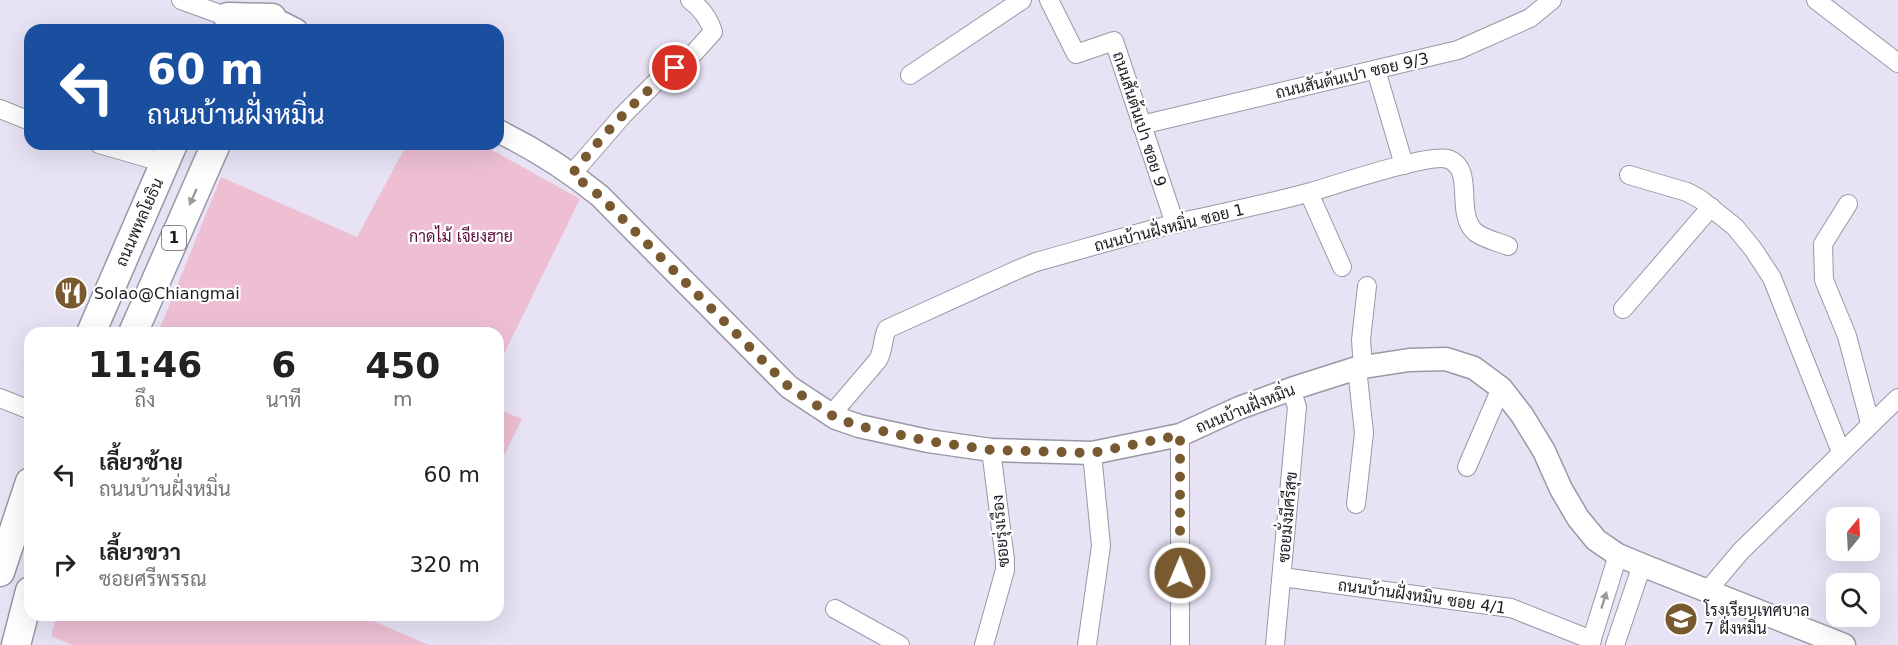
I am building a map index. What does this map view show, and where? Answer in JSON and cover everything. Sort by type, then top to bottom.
[{"type":"main road","points":[[229,16],[279,20]]},
{"type":"main road","name":"1","points":[[136,327],[213,150]]},
{"type":"main road","name":"ถนนพหลโยธิน","points":[[94,327],[169,153]]},
{"type":"main road","points":[[0,572],[24,500]]},
{"type":"main road","points":[[16,645],[24,612]]},
{"type":"street","points":[[181,0],[229,16]]},
{"type":"street","points":[[572,174],[623,115],[657,82],[694,53],[713,32],[709,19],[690,0]]},
{"type":"street","points":[[910,75],[1022,0]]},
{"type":"street","name":"ถนนสันต้นเปา ซอย 9","points":[[1049,0],[1076,54],[1114,41],[1175,224]]},
{"type":"street","name":"ถนนสันต้นเปา ซอย 9/3","points":[[1141,125],[1458,50],[1530,18],[1552,0]]},
{"type":"street","points":[[1816,0],[1898,63]]},
{"type":"street","points":[[1376,70],[1404,165]]},
{"type":"street","points":[[0,109],[24,119]]},
{"type":"street","name":"ถนนบ้านฝั่งหมิ่น","points":[[504,134],[572,174],[600,196],[789,387],[831,415],[859,426],[928,441],[991,450],[1092,453],[1180,435],[1239,408],[1360,368],[1409,360],[1446,359],[1474,368],[1501,388],[1522,415],[1538,442],[1578,518],[1596,540],[1618,555],[1844,645]]},
{"type":"street","points":[[146,150],[169,153]]},
{"type":"street","name":"ถนนบ้านฝั่งหมิ่น ซอย 1","points":[[831,415],[878,360],[882,353],[884,334],[887,329],[1036,262],[1175,224],[1309,193],[1404,165],[1444,158],[1458,166],[1462,174],[1467,222],[1481,236],[1508,246]]},
{"type":"street","points":[[1629,175],[1688,192],[1735,227],[1753,249],[1772,278],[1841,452]]},
{"type":"street","points":[[1309,193],[1342,267]]},
{"type":"street","points":[[1848,204],[1823,244],[1824,280],[1847,336],[1870,423]]},
{"type":"street","points":[[1623,309],[1711,207]]},
{"type":"street","points":[[1356,504],[1364,434],[1360,368],[1367,286]]},
{"type":"street","points":[[1467,467],[1501,388]]},
{"type":"street","name":"ซอยมั่งมีศรีสุข","points":[[1275,645],[1297,407],[1291,389]]},
{"type":"street","points":[[0,398],[24,408]]},
{"type":"street","points":[[1708,590],[1741,551],[1898,398]]},
{"type":"street","points":[[1180,435],[1180,645]]},
{"type":"street","name":"ซอยรุ่งเรือง","points":[[984,645],[1005,570],[991,450]]},
{"type":"street","points":[[1087,645],[1101,540],[1092,453]]},
{"type":"street","points":[[1591,643],[1618,555]]},
{"type":"street","points":[[1615,645],[1642,565]]},
{"type":"street","name":"ถนนบ้านฝั่งหมิน ซอย 4/1","points":[[1282,577],[1511,608],[1591,643]]},
{"type":"street","points":[[835,609],[900,645]]},
{"type":"green space","name":"กาดไม้ เจียงฮาย","points":[[404,150],[492,150],[580,199],[504,354],[504,327],[160,327],[221,177],[357,237]]},
{"type":"green space","points":[[504,412],[522,419],[504,456]]},
{"type":"green space","points":[[55,621],[373,621],[429,645],[72,645],[51,636]]},
{"type":"place","name":"Solao@Chiangmai","points":[[71,293]]},
{"type":"place","name":"โรงเรียนเทศบาล 7 ฝั่งหมิ่น","points":[[1681,619]]},
{"type":"route","points":[[675,68],[623,115],[572,174],[600,196],[789,387],[836,418],[859,426],[928,441],[991,450],[1092,453],[1180,435],[1180,573]]}]
